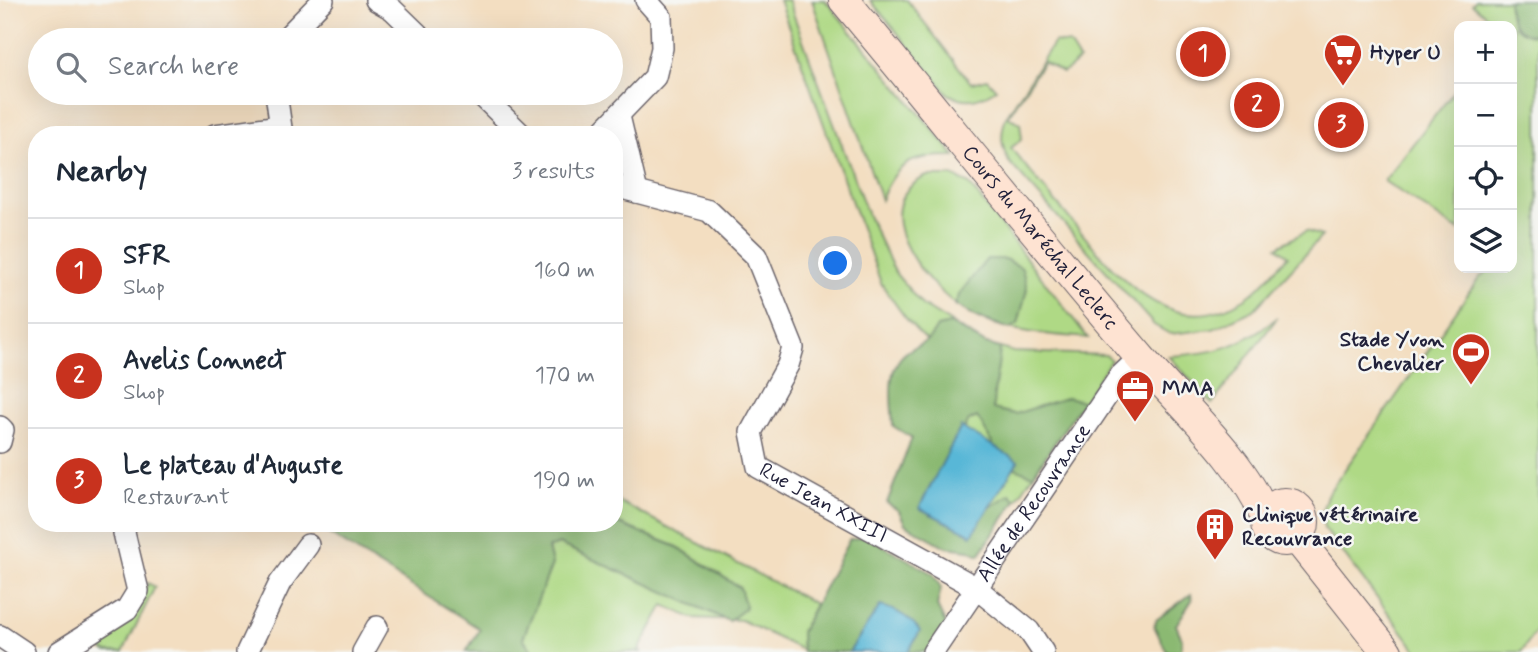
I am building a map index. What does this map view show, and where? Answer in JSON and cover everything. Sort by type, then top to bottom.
[{"type":"main road","name":"Cours du Maréchal Leclerc","points":[[844,0],[1140,357],[1275,510],[1272,536],[1283,540],[1296,537],[1387,652]]},
{"type":"street","points":[[296,28],[323,0]]},
{"type":"street","points":[[376,0],[392,9],[412,28]]},
{"type":"street","points":[[608,126],[655,77],[662,48],[661,17],[646,0]]},
{"type":"street","points":[[278,105],[280,126]]},
{"type":"street","points":[[491,105],[513,126]]},
{"type":"street","points":[[619,116],[621,126]]},
{"type":"street","points":[[623,133],[637,192]]},
{"type":"street","name":"Rue Jean XXIII","points":[[623,188],[709,211],[756,256],[793,348],[788,365],[751,432],[758,467],[975,587],[1029,631],[1043,652]]},
{"type":"street","name":"Allée de Recouvrance","points":[[933,652],[1121,375],[1140,357]]},
{"type":"street","points":[[0,427],[4,430],[0,442]]},
{"type":"street","points":[[59,652],[128,610],[138,590],[124,532]]},
{"type":"street","points":[[247,652],[280,583],[308,545]]},
{"type":"street","points":[[363,652],[377,627]]},
{"type":"street","points":[[0,636],[24,652]]},
{"type":"green space","points":[[779,0],[788,0],[869,218],[896,274],[922,305],[986,344],[1014,352],[1106,355],[1111,360],[979,555],[887,503],[944,353],[901,313],[881,283]]},
{"type":"green space","points":[[812,0],[825,0],[955,156],[928,157],[908,163],[893,176],[881,200]]},
{"type":"green space","points":[[870,0],[907,0],[971,83],[987,79],[996,89],[972,99],[961,99],[948,94]]},
{"type":"green space","name":"Stade Yvon Chevalier","points":[[1476,0],[1538,0],[1538,628],[1521,652],[1418,652],[1324,528],[1322,511],[1327,495],[1480,277],[1485,273],[1517,273],[1517,21],[1493,21],[1472,4]]},
{"type":"green space","points":[[1508,0],[1538,0],[1538,30],[1531,35],[1520,30],[1517,21],[1513,21]]},
{"type":"green space","points":[[1054,42],[1069,44],[1079,60],[1063,73],[1043,62],[1008,117],[1020,123],[1022,139],[1011,148],[1114,269],[1151,300],[1172,310],[1195,314],[1219,310],[1252,294],[1288,256],[1277,247],[1306,231],[1322,236],[1254,310],[1213,329],[1170,334],[1154,325],[1009,162],[1002,140],[1006,117]]},
{"type":"green space","points":[[1454,91],[1454,228],[1384,181]]},
{"type":"green space","points":[[927,176],[952,176],[968,183],[1088,338],[1032,332],[991,323],[960,307],[941,292],[923,273],[909,252],[900,230],[899,209],[907,190]]},
{"type":"green space","points":[[987,259],[1005,259],[1022,268],[1027,289],[1018,324],[1010,329],[977,317],[955,305],[960,293]]},
{"type":"green space","points":[[1277,318],[1212,404],[1169,356],[1226,347],[1250,336]]},
{"type":"green space","points":[[950,324],[986,344],[1000,348],[993,409],[1015,414],[1068,397],[1083,401],[1033,475],[1019,470],[1003,459],[977,417],[969,421],[928,490],[930,514],[971,526],[989,508],[1010,494],[1016,500],[979,555],[969,550],[946,547],[905,524],[899,511],[887,503],[912,438],[893,426],[891,386],[895,366],[908,351],[927,340],[937,327]]},
{"type":"green space","points":[[623,504],[815,604],[801,632],[802,650],[741,620],[729,620],[740,588],[678,547],[623,526]]},
{"type":"green space","points":[[623,526],[677,547],[740,588],[746,608],[729,621],[559,544],[548,548],[552,564],[523,638],[533,652],[466,652],[480,629],[326,532],[623,532]]},
{"type":"green space","points":[[866,536],[933,574],[941,588],[937,606],[946,625],[927,652],[802,652],[801,632],[849,540]]},
{"type":"green space","points":[[559,544],[728,619],[692,618],[664,605],[639,650],[641,652],[533,652],[523,638],[552,564],[548,548]]},
{"type":"green space","points":[[148,583],[155,587],[123,652],[107,652],[88,643],[134,615]]},
{"type":"green space","points":[[1191,594],[1192,600],[1176,625],[1182,639],[1181,652],[1167,652],[1154,626],[1156,620]]},
{"type":"water","points":[[961,427],[1018,461],[972,535],[919,508]]},
{"type":"water","points":[[880,606],[902,615],[920,631],[908,652],[849,652]]},
{"type":"place","name":"SFR","points":[[1203,54]]},
{"type":"place","name":"Hyper U","points":[[1343,87]]},
{"type":"place","name":"Avelis Connect","points":[[1257,105]]},
{"type":"place","name":"Le plateau d'Auguste","points":[[1341,125]]},
{"type":"place","name":"Stade Yvon Chevalier","points":[[1471,386]]},
{"type":"place","name":"MMA","points":[[1135,423]]},
{"type":"place","name":"Clinique vétérinaire Recouvrance","points":[[1215,561]]}]
